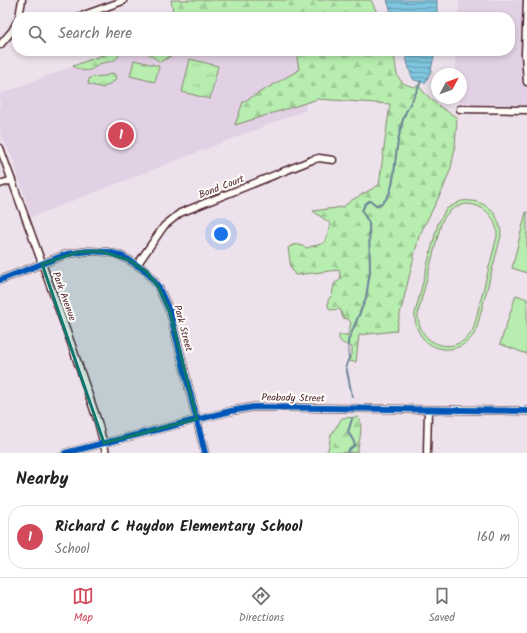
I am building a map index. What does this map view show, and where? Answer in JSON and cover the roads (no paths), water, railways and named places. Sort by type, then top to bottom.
[{"type":"street","points":[[20,12],[22,0]]},
{"type":"street","points":[[527,0],[525,54],[527,82]]},
{"type":"street","points":[[92,12],[123,1]]},
{"type":"street","points":[[0,45],[12,30]]},
{"type":"street","points":[[460,109],[527,110]]},
{"type":"street","name":"Park Avenue","points":[[0,148],[74,350],[98,422],[106,453]]},
{"type":"street","name":"Bond Court","points":[[137,265],[164,226],[180,213],[312,160],[319,158],[333,160]]},
{"type":"street","points":[[0,184],[12,180]]},
{"type":"street","name":"Park Street","points":[[0,280],[67,254],[89,251],[100,251],[119,256],[137,265],[152,277],[167,303],[205,453]]},
{"type":"street","name":"Peabody Street","points":[[65,453],[243,408],[527,411]]},
{"type":"street","points":[[427,453],[428,410]]},
{"type":"water","points":[[387,0],[437,0],[437,12],[391,12]]},
{"type":"water","points":[[405,56],[434,56],[431,71],[425,83],[414,80]]},
{"type":"waterway","points":[[352,396],[346,366],[349,358],[348,341],[366,298],[370,271],[369,223],[362,211],[365,204],[369,201],[376,205],[383,203],[391,190],[403,121],[421,81]]},
{"type":"waterway","points":[[347,453],[355,445],[348,432],[352,419]]},
{"type":"place","name":"Richard C Haydon Elementary School","points":[[121,135]]}]
